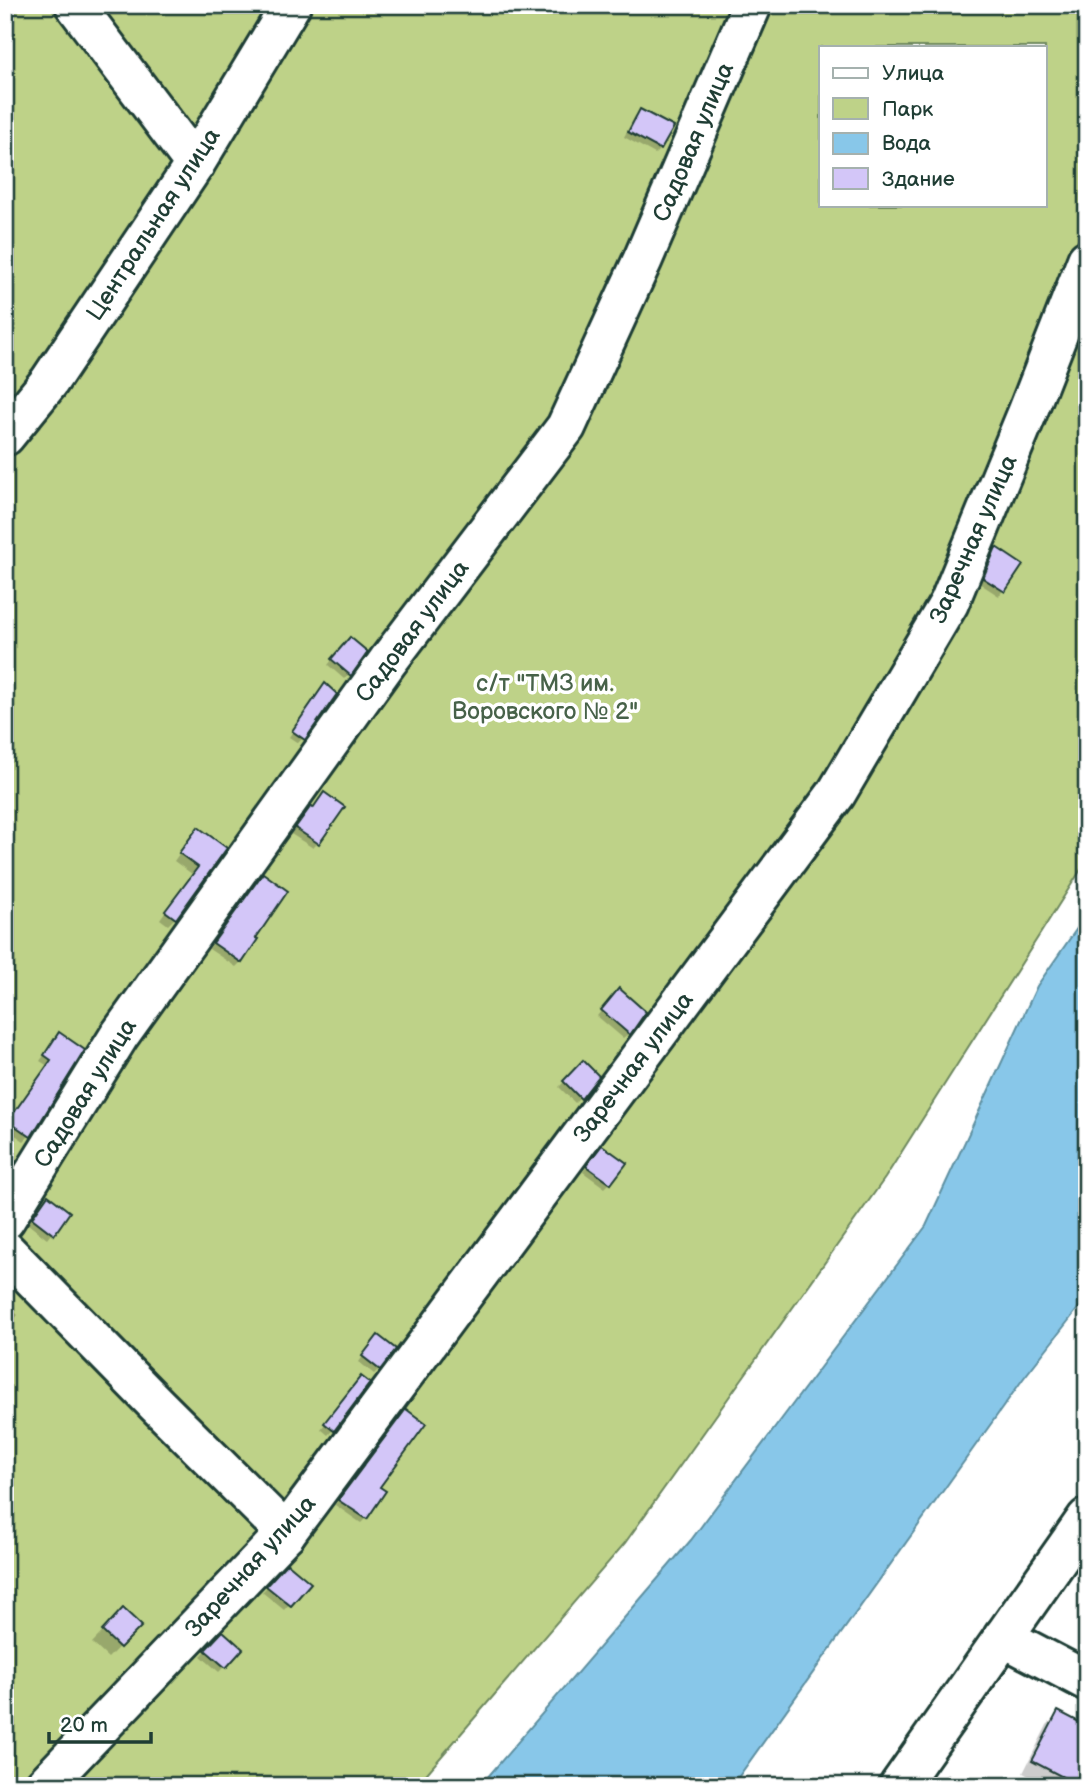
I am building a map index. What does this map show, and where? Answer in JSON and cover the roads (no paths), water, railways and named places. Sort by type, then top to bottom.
[{"type":"street","points":[[75,5],[195,164]]},
{"type":"street","name":"Центральная улица","points":[[5,436],[49,382],[195,164],[291,5]]},
{"type":"street","name":"Садовая улица","points":[[5,1220],[136,1013],[388,662],[566,427],[643,259],[752,5]]},
{"type":"street","name":"Заречная улица","points":[[44,1786],[286,1533],[836,794],[949,603],[1087,260]]},
{"type":"street","points":[[5,1250],[286,1533]]},
{"type":"street","points":[[899,1786],[1087,1518]]},
{"type":"street","points":[[1003,1637],[1087,1681]]},
{"type":"water","points":[[1087,914],[1087,1297],[1023,1379],[732,1786],[480,1786],[691,1540],[926,1226],[1037,986]]},
{"type":"park label","name":"с/т \"ТМЗ им. Воровского № 2\"","points":[[545,697]]}]
